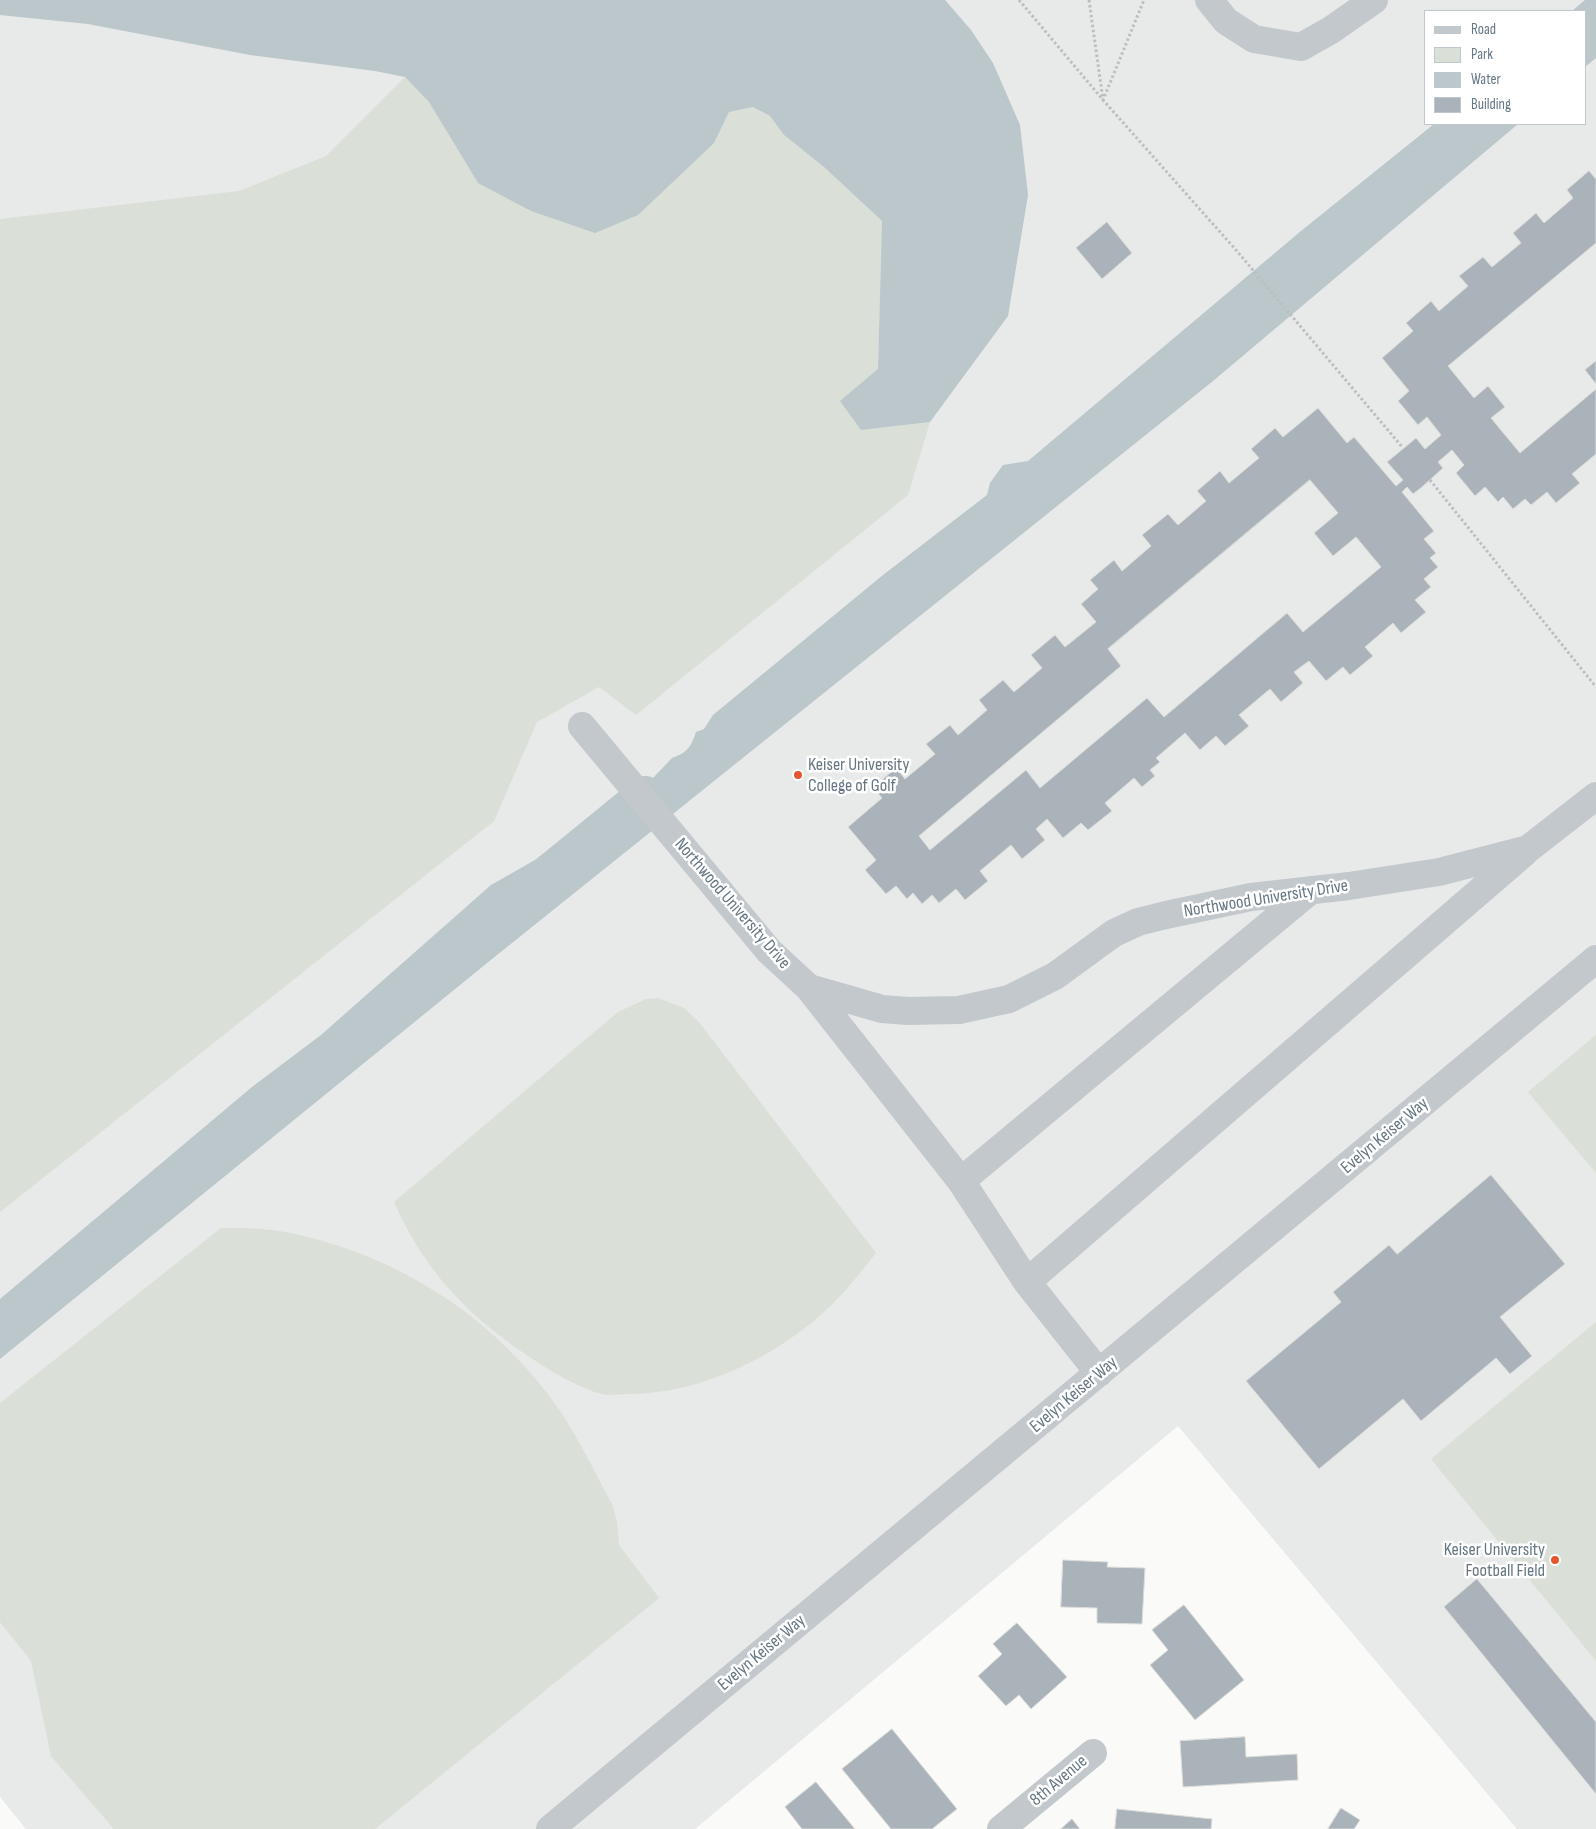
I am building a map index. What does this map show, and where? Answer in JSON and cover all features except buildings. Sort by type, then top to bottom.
[{"type":"street","points":[[1209,0],[1226,21],[1254,39],[1300,46],[1331,30],[1374,0]]},
{"type":"street","name":"Northwood University Drive","points":[[582,726],[769,950],[809,988],[882,1009],[959,1010],[985,1006],[1032,989],[1055,976],[1114,933],[1138,922],[1251,897],[1439,872],[1528,849],[1596,796]]},
{"type":"street","points":[[1027,1282],[1528,849]]},
{"type":"street","points":[[960,1181],[1311,890]]},
{"type":"street","name":"Evelyn Keiser Way","points":[[550,1829],[1596,959]]},
{"type":"street","points":[[809,988],[960,1181],[1027,1282],[1099,1373]]},
{"type":"street","name":"8th Avenue","points":[[1001,1829],[1094,1752]]},
{"type":"path","points":[[1019,0],[1103,100],[1236,250],[1403,448]]},
{"type":"path","points":[[1090,0],[1103,100]]},
{"type":"path","points":[[1103,100],[1144,0]]},
{"type":"path","points":[[1430,480],[1596,687]]},
{"type":"shaded area","name":"Keiser University College of Golf","points":[[0,0],[1596,0],[1596,1829],[1517,1829],[1178,1426],[695,1829],[26,1829],[0,1797]]},
{"type":"green space","points":[[405,77],[429,102],[478,183],[714,143],[729,112],[753,107],[770,116],[784,135],[824,167],[882,221],[878,369],[861,430],[930,422],[908,495],[636,715],[599,687],[537,722],[494,821],[0,1212],[0,219],[239,191],[326,156]]},
{"type":"green space","points":[[658,998],[684,1008],[698,1021],[876,1253],[840,1296],[815,1320],[795,1336],[750,1363],[726,1374],[676,1389],[651,1393],[605,1395],[578,1385],[540,1364],[471,1312],[455,1296],[427,1261],[415,1243],[394,1202],[618,1012],[646,999]]},
{"type":"green space","points":[[1596,1035],[1596,1173],[1528,1092]]},
{"type":"green space","points":[[221,1228],[285,1232],[326,1242],[366,1256],[404,1273],[440,1294],[474,1319],[506,1347],[535,1377],[560,1411],[581,1445],[612,1504],[617,1521],[619,1545],[659,1598],[375,1829],[114,1829],[51,1756],[31,1661],[0,1622],[0,1403]]},
{"type":"green space","name":"Keiser University Football Field","points":[[1596,1322],[1596,1661],[1431,1459]]},
{"type":"water","points":[[0,0],[945,0],[971,30],[993,63],[1020,125],[1028,195],[1008,316],[930,422],[861,430],[840,401],[878,369],[882,221],[824,167],[784,135],[770,116],[753,107],[729,112],[714,143],[638,215],[595,233],[531,211],[478,183],[429,102],[405,77],[375,71],[250,55],[88,24],[0,15]]},
{"type":"water","points":[[1585,0],[1596,0],[1596,58],[1586,66],[1586,10],[1573,10]]},
{"type":"water","points":[[1433,125],[1517,125],[1213,381],[492,959],[0,1359],[0,1299],[252,1087],[321,1035],[491,885],[535,860],[561,840],[576,834],[595,839],[672,758],[688,749],[696,732],[704,729],[713,715],[883,575],[987,495],[990,483],[1003,465],[1028,461],[1301,231]]},
{"type":"waterway","points":[[552,871],[645,795]]},
{"type":"place","name":"Keiser University College of Golf","points":[[798,775]]},
{"type":"place","name":"Keiser University Football Field","points":[[1555,1560]]}]
